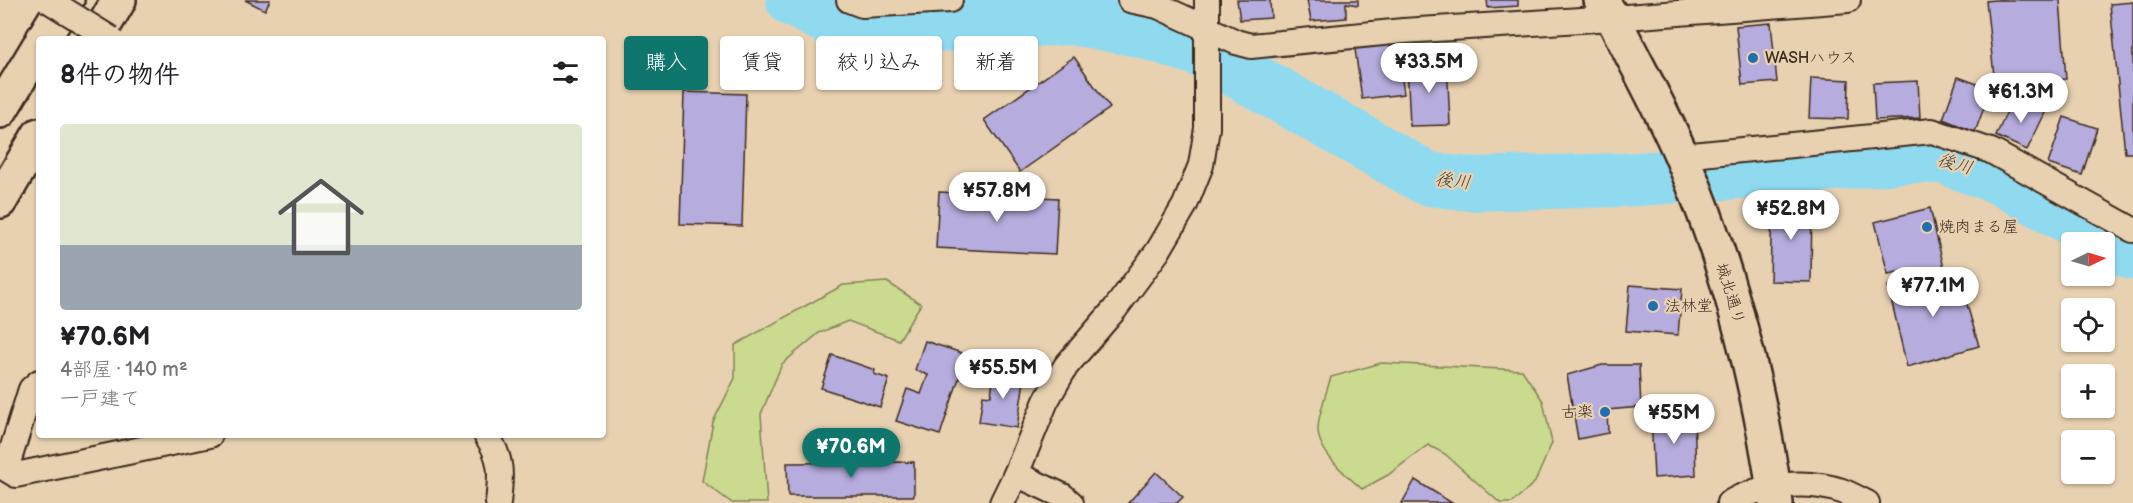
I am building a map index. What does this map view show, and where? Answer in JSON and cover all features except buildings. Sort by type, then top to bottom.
[{"type":"main road","points":[[45,36],[67,0]]},
{"type":"main road","points":[[98,36],[119,0]]},
{"type":"main road","name":"城北通り","points":[[1607,9],[1682,157],[1733,299],[1759,402],[1775,495]]},
{"type":"main road","points":[[0,111],[36,51]]},
{"type":"main road","points":[[0,201],[36,140]]},
{"type":"street","points":[[48,0],[106,36]]},
{"type":"street","points":[[849,0],[862,5],[950,0]]},
{"type":"street","points":[[1130,0],[1158,6],[1207,33],[1251,46],[1607,9],[1848,0]]},
{"type":"street","points":[[1002,503],[1046,400],[1066,366],[1114,309],[1158,251],[1185,205],[1201,165],[1207,128],[1207,0]]},
{"type":"street","points":[[1682,157],[1932,131],[1991,151],[2133,230]]},
{"type":"street","points":[[36,385],[31,389],[6,468],[16,475],[195,438]]},
{"type":"street","points":[[488,438],[493,444],[501,469],[498,503]]},
{"type":"street","points":[[1016,474],[1063,496],[1071,503]]},
{"type":"street","points":[[1728,503],[1742,495],[1775,495],[1802,484],[1842,491],[1867,503]]},
{"type":"green space","points":[[887,282],[921,304],[899,340],[848,321],[819,333],[782,364],[761,414],[767,503],[732,503],[702,481],[713,422],[735,378],[735,345],[843,285]]},
{"type":"green space","points":[[1381,363],[1522,370],[1543,401],[1552,443],[1535,482],[1512,503],[1500,503],[1445,454],[1428,445],[1388,475],[1362,489],[1328,456],[1323,448],[1318,431],[1319,419],[1331,377]]},
{"type":"waterway","name":"後川","points":[[793,0],[834,21],[881,28],[1072,18],[1143,31],[1198,49],[1428,179],[1470,184],[1622,180],[1798,168],[1905,156],[1943,157],[2000,178],[2133,253]]},
{"type":"place","name":"WASHハウス","points":[[1753,58]]},
{"type":"place","name":"焼肉まる屋","points":[[1927,227]]},
{"type":"place","name":"法林堂","points":[[1653,306]]},
{"type":"place","name":"古楽","points":[[1605,412]]}]
